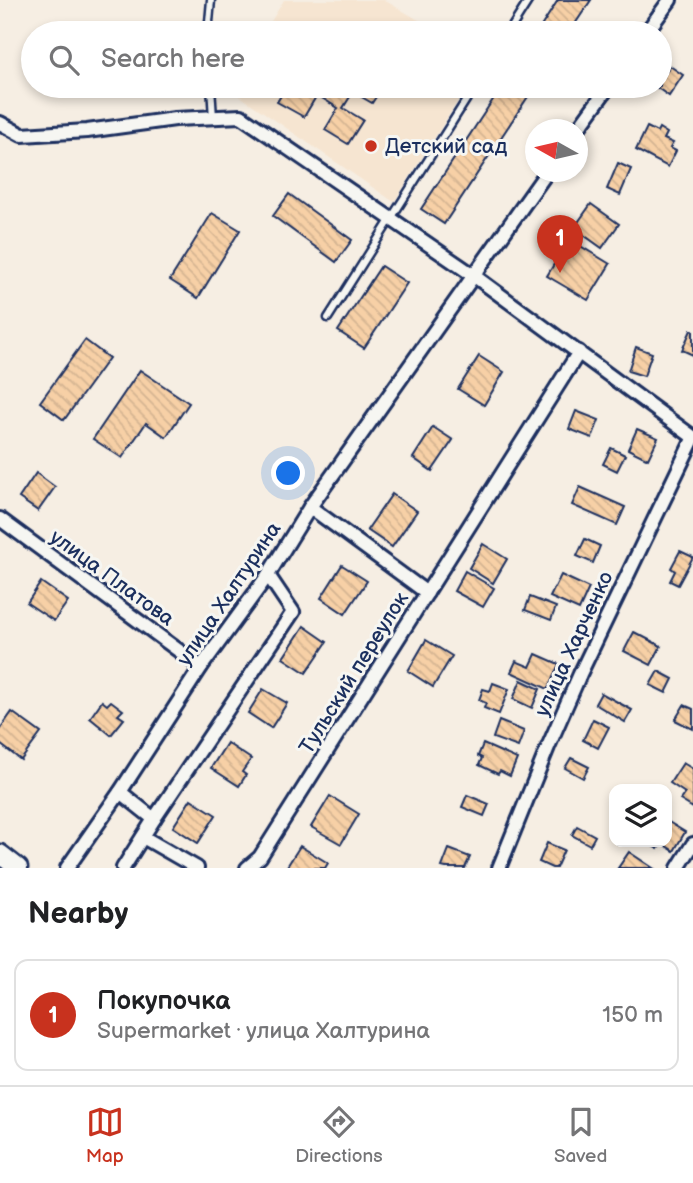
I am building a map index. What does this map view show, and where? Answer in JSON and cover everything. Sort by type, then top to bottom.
[{"type":"main road","points":[[0,854],[18,868]]},
{"type":"street","points":[[655,21],[670,0]]},
{"type":"street","points":[[585,119],[600,98]]},
{"type":"street","points":[[0,123],[22,135],[87,131],[175,119],[241,116],[473,275],[693,438]]},
{"type":"street","name":"улица Халтурина","points":[[66,868],[120,792],[201,667],[268,575],[310,507],[540,182]]},
{"type":"street","name":"Тульский переулок","points":[[247,868],[260,857],[579,352]]},
{"type":"street","name":"улица Харченко","points":[[499,868],[580,674],[693,438]]},
{"type":"street","points":[[310,507],[427,593]]},
{"type":"street","name":"улица Платова","points":[[0,519],[201,667]]},
{"type":"street","points":[[123,868],[293,612],[268,575]]},
{"type":"street","points":[[120,792],[154,819]]},
{"type":"street","points":[[142,837],[197,868]]},
{"type":"street","points":[[678,868],[693,844]]},
{"type":"lane","points":[[209,21],[211,0]]},
{"type":"lane","points":[[515,21],[528,0]]},
{"type":"lane","points":[[212,98],[213,118]]},
{"type":"lane","points":[[328,318],[467,98]]},
{"type":"shaded area","points":[[284,0],[384,0],[420,21],[271,21]]},
{"type":"shaded area","name":"Детский сад","points":[[243,98],[459,98],[394,202]]},
{"type":"building","points":[[558,0],[591,0],[577,21],[545,21]]},
{"type":"building","points":[[672,67],[683,75],[672,92]]},
{"type":"building","points":[[280,98],[315,98],[304,117],[277,102]]},
{"type":"building","points":[[322,98],[349,98],[343,108],[363,120],[348,144],[325,130],[338,108]]},
{"type":"building","points":[[494,98],[527,98],[444,224],[421,209]]},
{"type":"building","points":[[647,127],[657,132],[659,128],[667,133],[664,139],[673,143],[670,148],[676,151],[668,167],[636,150]]},
{"type":"building","points":[[618,163],[631,169],[620,195],[607,189]]},
{"type":"building","points":[[289,194],[352,240],[336,262],[273,216]]},
{"type":"building","points":[[591,204],[619,224],[602,248],[574,228]]},
{"type":"building","points":[[212,213],[240,230],[198,298],[170,280]]},
{"type":"building","points":[[569,239],[610,264],[588,300],[547,276]]},
{"type":"building","points":[[381,266],[407,283],[364,348],[338,331]]},
{"type":"building","points":[[691,330],[693,331],[693,355],[682,350]]},
{"type":"building","points":[[85,340],[109,358],[64,420],[40,402]]},
{"type":"building","points":[[636,347],[652,353],[644,376],[628,371]]},
{"type":"building","points":[[479,356],[504,372],[484,405],[458,389]]},
{"type":"building","points":[[140,370],[189,403],[166,437],[146,423],[122,458],[93,439]]},
{"type":"building","points":[[576,411],[599,420],[592,438],[569,429]]},
{"type":"building","points":[[433,427],[453,440],[432,471],[413,458]]},
{"type":"building","points":[[637,429],[658,438],[648,459],[628,449]]},
{"type":"building","points":[[611,448],[625,455],[617,471],[603,464]]},
{"type":"building","points":[[36,473],[55,487],[38,511],[19,498]]},
{"type":"building","points":[[580,487],[625,507],[617,525],[572,505]]},
{"type":"building","points":[[392,494],[417,511],[392,547],[367,530]]},
{"type":"building","points":[[585,539],[600,546],[593,563],[577,556]]},
{"type":"building","points":[[483,544],[507,559],[493,583],[469,568]]},
{"type":"building","points":[[680,551],[693,557],[678,585],[670,581],[675,571],[671,568]]},
{"type":"building","points":[[342,565],[367,581],[345,614],[321,598]]},
{"type":"building","points":[[465,571],[494,588],[483,607],[454,591]]},
{"type":"building","points":[[561,575],[589,588],[579,610],[550,597]]},
{"type":"building","points":[[41,582],[68,601],[54,621],[27,603]]},
{"type":"building","points":[[530,597],[556,607],[551,620],[525,610]]},
{"type":"building","points":[[304,626],[327,642],[306,673],[283,658]]},
{"type":"building","points":[[634,632],[661,646],[651,665],[624,651]]},
{"type":"building","points":[[426,640],[452,656],[433,687],[408,671]]},
{"type":"building","points":[[536,654],[559,664],[548,689],[511,672],[516,661],[530,667]]},
{"type":"building","points":[[658,671],[673,679],[666,693],[650,685]]},
{"type":"building","points":[[521,680],[540,689],[532,708],[513,699]]},
{"type":"building","points":[[493,683],[509,689],[499,714],[484,708],[486,703],[479,700],[483,689],[490,691]]},
{"type":"building","points":[[263,689],[287,703],[271,728],[248,713]]},
{"type":"building","points":[[601,693],[632,710],[625,722],[595,704]]},
{"type":"building","points":[[102,701],[107,705],[111,701],[123,710],[118,715],[124,719],[111,735],[90,718]]},
{"type":"building","points":[[684,705],[693,709],[693,729],[675,720]]},
{"type":"building","points":[[12,712],[41,733],[21,760],[0,744],[0,729]]},
{"type":"building","points":[[593,719],[609,727],[598,748],[583,740]]},
{"type":"building","points":[[499,721],[524,731],[518,747],[493,738]]},
{"type":"building","points":[[227,743],[251,759],[242,772],[246,775],[239,786],[211,768]]},
{"type":"building","points":[[483,744],[517,759],[510,776],[500,771],[498,774],[479,765],[482,758],[478,756]]},
{"type":"building","points":[[571,758],[589,767],[583,778],[565,768]]},
{"type":"building","points":[[683,763],[693,769],[693,808],[680,800],[685,793],[670,783]]},
{"type":"building","points":[[467,795],[489,804],[484,816],[462,807]]},
{"type":"building","points":[[330,796],[359,814],[341,844],[311,827]]},
{"type":"building","points":[[191,799],[216,815],[198,843],[173,827]]},
{"type":"building","points":[[672,824],[685,832],[674,851],[668,847],[672,847]]},
{"type":"building","points":[[577,826],[595,836],[590,845],[572,835]]},
{"type":"building","points":[[547,843],[564,850],[556,868],[539,862]]},
{"type":"building","points":[[300,846],[328,863],[325,868],[286,868]]},
{"type":"building","points":[[449,849],[470,857],[465,868],[442,867]]},
{"type":"building","points":[[629,852],[653,868],[618,868]]},
{"type":"place","name":"Детский сад","points":[[371,146]]},
{"type":"place","name":"Покупочка","points":[[560,273]]}]
